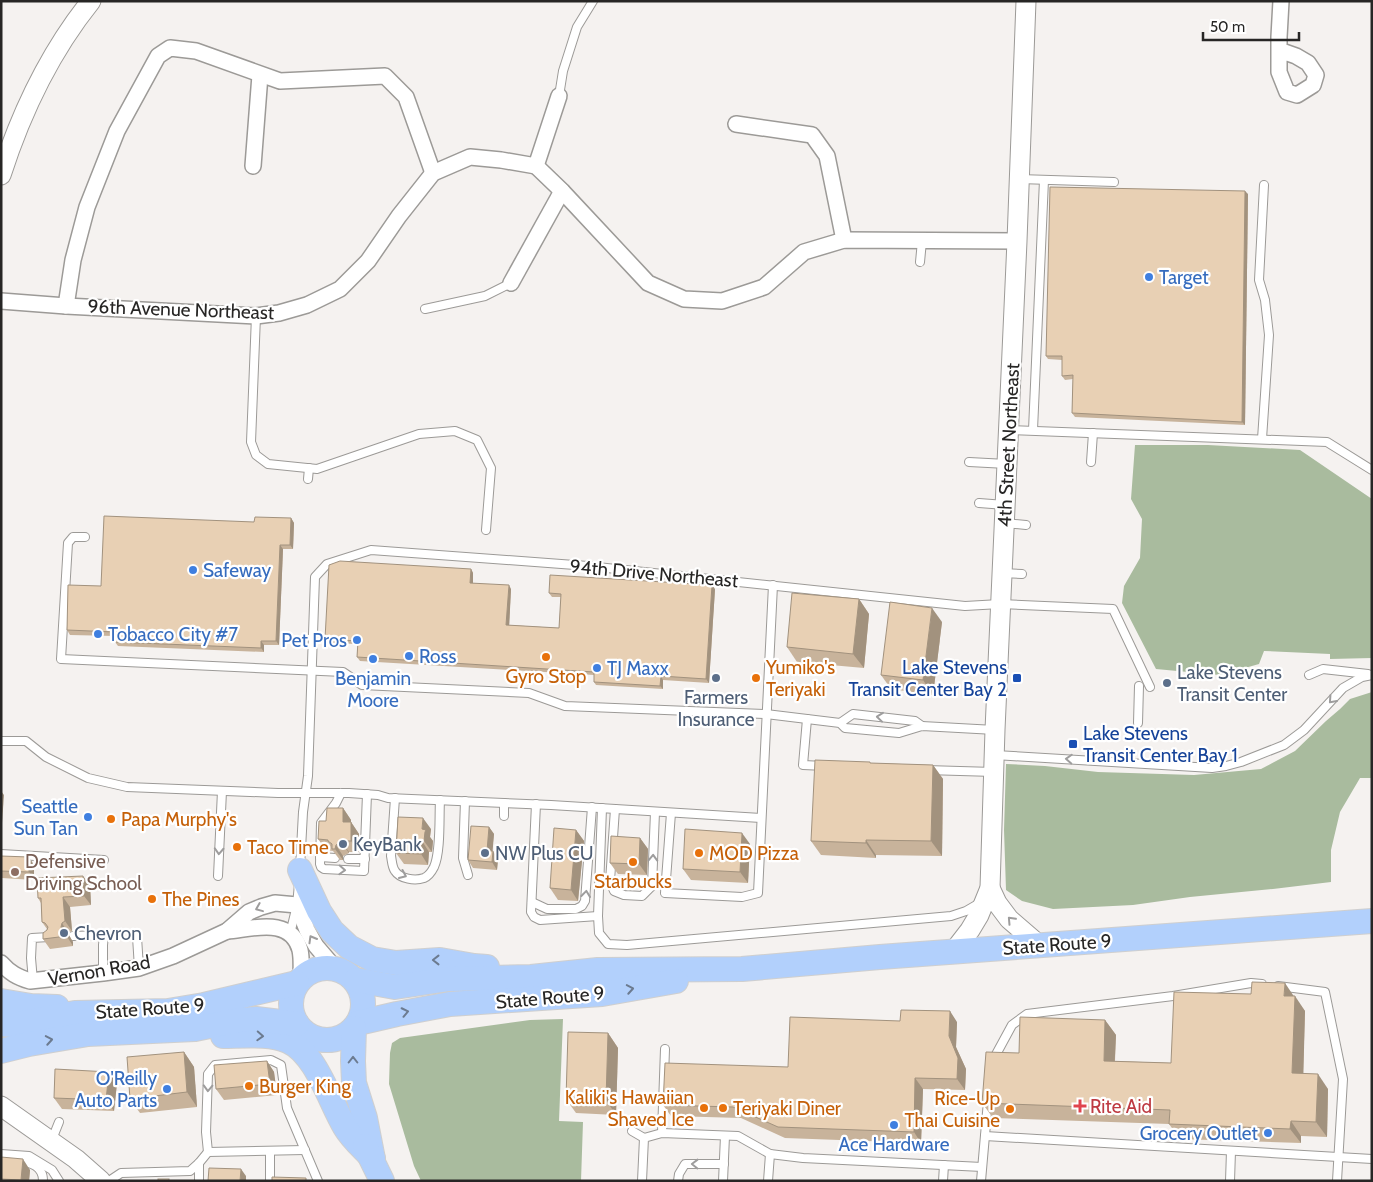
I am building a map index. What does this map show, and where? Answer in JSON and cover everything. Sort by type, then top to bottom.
[{"type":"main road","points":[[300,870],[319,912],[332,931],[349,947],[372,959],[396,963],[440,960],[553,975]]},
{"type":"main road","name":"State Route 9","points":[[356,980],[395,987],[449,979],[553,975],[598,970],[742,969],[1372,921]]},
{"type":"main road","points":[[306,1031],[325,1040],[336,1040],[346,1035],[356,1026],[363,1013],[364,1002],[356,980],[342,970],[334,968],[322,967],[311,971],[299,980],[293,990],[291,1008],[293,1016],[326,1058],[342,1102],[382,1181]]},
{"type":"main road","name":"State Route 9","points":[[356,1026],[397,1014],[450,1004],[602,994],[742,969]]},
{"type":"main road","name":"State Route 9","points":[[1,1024],[13,1025],[75,1014],[177,1009],[204,1005],[299,980]]},
{"type":"main road","points":[[1,1001],[31,1006],[64,1007],[75,1014]]},
{"type":"main road","name":"State Route 9","points":[[1,1051],[29,1044],[88,1034],[195,1029],[239,1020],[256,1019],[306,1031]]},
{"type":"main road","points":[[356,1026],[352,1060],[354,1083],[365,1118],[372,1159]]},
{"type":"main road","points":[[195,1029],[212,1036],[262,1036],[287,1040],[300,1048],[319,1074],[345,1128],[372,1159]]},
{"type":"street","points":[[1,175],[22,117],[48,65],[77,19],[91,1]]},
{"type":"street","name":"4th Street Northeast","points":[[990,888],[1000,604],[1026,1]]},
{"type":"street","points":[[1279,50],[1281,1]]},
{"type":"street","points":[[66,306],[73,260],[87,207],[117,131],[158,56],[170,48],[196,51],[280,81],[385,76],[406,97],[433,173]]},
{"type":"street","points":[[253,166],[260,75]]},
{"type":"street","points":[[559,96],[536,166],[648,283],[684,299],[722,301],[764,287],[804,252],[844,240],[1017,242]]},
{"type":"street","points":[[736,124],[812,135],[827,156],[844,240]]},
{"type":"street","name":"96th Avenue Northeast","points":[[1,301],[256,316],[279,313],[307,305],[340,289],[368,261],[399,216],[433,173],[470,157],[536,166]]},
{"type":"street","points":[[511,283],[562,192]]},
{"type":"street","points":[[990,888],[997,903],[1008,918],[1039,945]]},
{"type":"street","points":[[953,952],[970,930],[990,888]]},
{"type":"street","name":"Vernon Road","points":[[1,963],[18,978],[30,982],[139,968],[173,956],[228,930],[249,912],[260,907],[275,902],[297,905]]},
{"type":"street","points":[[297,905],[316,946],[334,968]]},
{"type":"street","name":"Vernon Road","points":[[228,930],[260,926],[273,927],[290,934]]},
{"type":"street","points":[[290,934],[300,950],[299,980]]},
{"type":"street","points":[[1,1106],[76,1159],[101,1181]]},
{"type":"lane","points":[[559,96],[563,71],[577,27],[593,1]]},
{"type":"lane","points":[[1019,179],[1114,182]]},
{"type":"lane","points":[[1033,430],[1044,180]]},
{"type":"lane","points":[[1262,440],[1269,335],[1260,280],[1264,185]]},
{"type":"lane","points":[[920,262],[922,241]]},
{"type":"lane","points":[[425,309],[485,296],[511,283]]},
{"type":"lane","points":[[256,316],[251,442],[256,455],[268,464],[317,469],[419,434],[455,431],[477,440],[491,468],[486,530]]},
{"type":"lane","points":[[1008,430],[1327,442],[1372,470]]},
{"type":"lane","points":[[1091,462],[1093,433]]},
{"type":"lane","points":[[969,462],[1007,464]]},
{"type":"lane","points":[[308,480],[309,468]]},
{"type":"lane","points":[[979,504],[1026,525]]},
{"type":"lane","points":[[85,537],[74,537],[68,543],[61,658],[343,672],[362,685],[529,693],[565,706],[766,714],[840,723],[845,728],[899,733],[922,726],[995,730]]},
{"type":"lane","name":"94th Drive Northeast","points":[[312,670],[315,577],[327,564],[371,550],[588,566],[966,606],[1000,604],[1113,609],[1150,686]]},
{"type":"lane","points":[[1002,574],[1022,574]]},
{"type":"lane","points":[[671,813],[665,892],[742,897],[758,894],[773,585]]},
{"type":"lane","points":[[290,934],[297,905],[305,792],[308,776],[312,670]]},
{"type":"lane","points":[[1309,675],[1323,670],[1372,674]]},
{"type":"lane","points":[[916,769],[995,763],[1212,768],[1226,766],[1284,745],[1304,730],[1343,688],[1362,677],[1372,674]]},
{"type":"lane","points":[[1138,723],[1139,686]]},
{"type":"lane","points":[[840,723],[853,714],[915,721],[922,726]]},
{"type":"lane","points":[[807,719],[804,765],[832,766]]},
{"type":"lane","points":[[4,740],[26,741],[46,757],[88,778],[127,788],[367,794],[395,798],[592,807],[762,818]]},
{"type":"lane","points":[[218,876],[222,791]]},
{"type":"lane","points":[[340,793],[336,803],[321,824],[320,864],[324,869],[364,871],[367,794]]},
{"type":"lane","points":[[395,798],[392,864],[398,874],[410,879],[424,878],[429,875],[435,864],[438,853],[440,800]]},
{"type":"lane","points":[[465,801],[463,858],[468,875]]},
{"type":"lane","points":[[504,803],[504,816]]},
{"type":"lane","points":[[536,804],[531,912],[534,917],[540,920],[598,916]]},
{"type":"lane","points":[[532,902],[547,909],[576,910],[586,901],[592,807]]},
{"type":"lane","points":[[602,808],[598,916],[599,933],[608,944],[627,945],[951,916],[976,906],[990,888]]},
{"type":"lane","points":[[615,809],[610,881],[614,891],[624,895],[642,896],[652,886],[654,812]]},
{"type":"lane","points":[[1,854],[104,860]]},
{"type":"lane","points":[[320,857],[335,858]]},
{"type":"lane","points":[[348,858],[365,859]]},
{"type":"lane","points":[[72,936],[104,935],[102,945],[103,973]]},
{"type":"lane","points":[[33,981],[32,938],[49,937]]},
{"type":"lane","points":[[137,937],[139,968]]},
{"type":"lane","points":[[990,1066],[1012,1024],[1027,1014],[1173,996],[1251,983],[1325,992],[1343,1079],[1337,1181]]},
{"type":"lane","points":[[662,1133],[665,1049]]},
{"type":"lane","points":[[108,1181],[121,1173],[190,1171],[208,1152],[206,1132],[208,1074],[215,1065],[271,1060],[281,1065],[288,1108],[318,1181]]},
{"type":"lane","points":[[981,1181],[988,1092]]},
{"type":"lane","points":[[52,1142],[58,1122]]},
{"type":"lane","points":[[632,1131],[644,1138],[662,1133],[738,1136],[770,1154],[820,1159],[982,1167]]},
{"type":"lane","points":[[723,1181],[725,1136]]},
{"type":"lane","points":[[985,1136],[1372,1159]]},
{"type":"lane","points":[[642,1181],[644,1138]]},
{"type":"lane","points":[[208,1152],[305,1150]]},
{"type":"lane","points":[[1230,1181],[1231,1151]]},
{"type":"lane","points":[[270,1152],[270,1181]]},
{"type":"lane","points":[[1,1154],[29,1156],[52,1170],[59,1181]]},
{"type":"lane","points":[[768,1181],[770,1154]]},
{"type":"lane","points":[[1,1161],[27,1163],[37,1167],[42,1172],[43,1181]]},
{"type":"lane","points":[[199,1163],[199,1181]]},
{"type":"lane","points":[[678,1181],[679,1174],[685,1164],[724,1164]]},
{"type":"lane","points":[[943,1181],[944,1165]]},
{"type":"green space","points":[[1135,445],[1208,445],[1300,450],[1372,499],[1372,658],[1330,659],[1330,654],[1264,651],[1259,664],[1220,675],[1156,669],[1122,603],[1124,586],[1140,558],[1142,519],[1131,499]]},
{"type":"green space","points":[[1372,692],[1372,778],[1360,778],[1340,812],[1331,850],[1331,882],[1133,905],[1053,909],[1022,901],[1006,890],[1004,830],[1006,764],[1098,772],[1194,775],[1261,769],[1295,751],[1350,699]]},
{"type":"green space","points":[[563,1019],[559,1121],[583,1122],[581,1181],[421,1181],[414,1166],[389,1084],[392,1043],[400,1038],[530,1020]]},
{"type":"building","name":"Target","points":[[1050,187],[1245,191],[1242,422],[1072,413],[1073,375],[1062,376],[1062,356],[1046,356]]},
{"type":"building","name":"Safeway","points":[[104,516],[254,522],[255,517],[291,518],[290,545],[280,545],[276,641],[261,641],[261,648],[115,642],[115,632],[67,630],[68,585],[101,586]]},
{"type":"building","points":[[340,561],[471,569],[470,583],[509,585],[506,625],[559,628],[561,594],[549,593],[550,575],[712,585],[706,679],[661,676],[660,686],[594,682],[594,672],[357,657],[358,641],[325,639],[329,565]]},
{"type":"building","points":[[792,593],[859,599],[853,654],[787,647]]},
{"type":"building","points":[[890,602],[932,608],[923,680],[881,675]]},
{"type":"building","points":[[815,760],[933,765],[931,841],[866,840],[866,843],[811,841]]},
{"type":"building","points":[[327,808],[343,808],[343,822],[351,822],[351,841],[341,841],[336,845],[335,849],[332,849],[332,844],[328,840],[318,839],[319,821],[326,821]]},
{"type":"building","points":[[398,817],[423,818],[422,829],[426,830],[424,841],[422,841],[421,854],[396,853]]},
{"type":"building","points":[[471,826],[489,827],[487,851],[493,851],[492,862],[468,860]]},
{"type":"building","points":[[554,828],[576,830],[571,890],[550,888]]},
{"type":"building","points":[[685,829],[742,833],[740,872],[683,869]]},
{"type":"building","points":[[611,836],[640,838],[639,864],[610,863]]},
{"type":"building","points":[[1,856],[29,857],[29,872],[1,871]]},
{"type":"building","points":[[83,876],[84,896],[63,897],[65,921],[61,927],[67,936],[43,939],[43,933],[48,927],[42,922],[41,898],[38,898],[37,878]]},
{"type":"building","points":[[1252,982],[1285,983],[1284,996],[1295,996],[1292,1073],[1318,1074],[1316,1122],[1291,1121],[1290,1129],[1169,1124],[1170,1110],[982,1103],[986,1052],[1019,1053],[1020,1017],[1105,1020],[1104,1061],[1171,1063],[1174,992],[1251,994]]},
{"type":"building","points":[[901,1010],[950,1011],[949,1036],[958,1058],[957,1079],[915,1078],[914,1132],[778,1127],[733,1107],[663,1105],[665,1063],[788,1067],[790,1017],[900,1021]]},
{"type":"building","points":[[568,1032],[608,1033],[606,1100],[566,1099]]},
{"type":"building","points":[[184,1052],[187,1092],[130,1099],[127,1057]]},
{"type":"building","points":[[267,1061],[270,1084],[216,1089],[214,1065]]},
{"type":"building","points":[[55,1069],[109,1072],[106,1100],[54,1098]]},
{"type":"building","points":[[1,1157],[23,1159],[21,1180],[1,1179]]},
{"type":"building","points":[[209,1168],[241,1169],[240,1181],[208,1181]]},
{"type":"building","points":[[272,1177],[306,1178],[306,1181],[272,1181]]},
{"type":"building","points":[[158,1179],[169,1179],[169,1181],[158,1181]]},
{"type":"place","name":"Target","points":[[1149,277]]},
{"type":"place","name":"Safeway","points":[[193,570]]},
{"type":"place","name":"Tobacco City #7","points":[[98,634]]},
{"type":"place","name":"Pet Pros","points":[[357,640]]},
{"type":"place","name":"Ross","points":[[409,656]]},
{"type":"place","name":"Gyro Stop","points":[[546,657]]},
{"type":"place","name":"Benjamin Moore","points":[[373,659]]},
{"type":"place","name":"TJ Maxx","points":[[597,668]]},
{"type":"place","name":"Farmers Insurance","points":[[716,678]]},
{"type":"place","name":"Yumiko's Teriyaki","points":[[756,678]]},
{"type":"place","name":"Lake Stevens Transit Center Bay 2","points":[[1017,678]]},
{"type":"place","name":"Lake Stevens Transit Center","points":[[1167,683]]},
{"type":"place","name":"Lake Stevens Transit Center Bay 1","points":[[1073,744]]},
{"type":"place","name":"Seattle Sun Tan","points":[[88,817]]},
{"type":"place","name":"Papa Murphy's","points":[[111,819]]},
{"type":"place","name":"KeyBank","points":[[343,844]]},
{"type":"place","name":"Taco Time","points":[[237,847]]},
{"type":"place","name":"NW Plus CU","points":[[485,853]]},
{"type":"place","name":"MOD Pizza","points":[[699,853]]},
{"type":"place","name":"Starbucks","points":[[633,862]]},
{"type":"place","name":"Defensive Driving School","points":[[15,872]]},
{"type":"place","name":"The Pines","points":[[152,899]]},
{"type":"place","name":"Chevron","points":[[64,933]]},
{"type":"place","name":"Burger King","points":[[249,1086]]},
{"type":"place","name":"O'Reilly Auto Parts","points":[[167,1089]]},
{"type":"place","name":"Rite Aid","points":[[1080,1106]]},
{"type":"place","name":"Kaliki's Hawaiian Shaved Ice","points":[[704,1108]]},
{"type":"place","name":"Teriyaki Diner","points":[[723,1108]]},
{"type":"place","name":"Rice-Up Thai Cuisine","points":[[1010,1109]]},
{"type":"place","name":"Ace Hardware","points":[[894,1125]]},
{"type":"place","name":"Grocery Outlet","points":[[1268,1133]]}]
